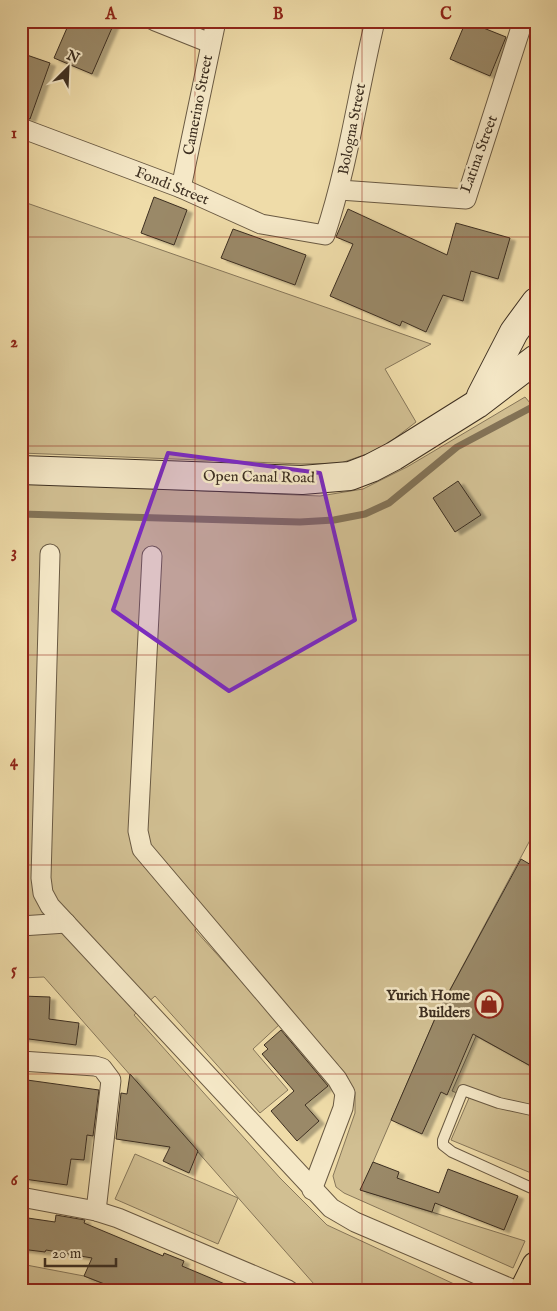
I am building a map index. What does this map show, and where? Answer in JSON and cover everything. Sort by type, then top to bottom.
[{"type":"highway","points":[[524,1290],[536,1266]]},
{"type":"main road","points":[[477,404],[525,326],[536,302]]},
{"type":"main road","points":[[477,404],[536,359]]},
{"type":"main road","points":[[477,404],[536,377]]},
{"type":"main road","name":"Open Canal Road","points":[[21,470],[302,480],[350,476],[394,456],[477,404]]},
{"type":"street","points":[[155,21],[210,43]]},
{"type":"street","name":"Camerino Street","points":[[182,188],[216,21]]},
{"type":"street","name":"Bologna Street","points":[[325,235],[340,190],[346,149],[375,21]]},
{"type":"street","name":"Latina Street","points":[[340,190],[466,199],[523,21]]},
{"type":"street","name":"Fondi Street","points":[[21,128],[182,188],[261,224],[325,235]]},
{"type":"street","points":[[50,554],[41,878],[43,893],[50,906],[312,1190],[342,1216],[514,1290]]},
{"type":"street","points":[[152,556],[138,831],[142,849],[337,1079],[345,1093],[343,1108],[312,1190]]},
{"type":"street","points":[[21,926],[66,923]]},
{"type":"street","points":[[21,1061],[95,1066],[102,1068],[111,1080],[96,1212]]},
{"type":"street","points":[[21,1197],[96,1212],[141,1227],[288,1290]]},
{"type":"lane","points":[[536,1111],[499,1103],[463,1090],[442,1140],[443,1145],[452,1152],[536,1190]]},
{"type":"highlighted area","points":[[168,453],[320,473],[355,620],[229,691],[113,610]]},
{"type":"shaded area","points":[[21,201],[431,344],[385,369],[416,422],[381,449],[341,463],[302,464],[21,453]]},
{"type":"shaded area","points":[[525,397],[536,410],[536,829],[437,1014],[361,1190],[525,1241],[513,1268],[344,1193],[336,1187],[333,1176],[355,1113],[355,1092],[345,1073],[209,916],[195,930],[280,1024],[253,1049],[288,1090],[260,1113],[155,996],[134,1015],[280,1178],[327,1225],[467,1290],[329,1290],[314,1284],[44,977],[21,978],[21,483],[320,496],[363,489],[407,467]]},
{"type":"shaded area","points":[[476,1036],[536,1069],[536,1175],[451,1140],[469,1098],[452,1091]]},
{"type":"shaded area","points":[[135,1154],[238,1198],[218,1244],[115,1199]]},
{"type":"shaded area","points":[[21,1264],[84,1276],[120,1290],[21,1290]]},
{"type":"building","points":[[70,21],[115,21],[92,74],[54,58]]},
{"type":"building","points":[[466,21],[506,37],[490,76],[450,59]]},
{"type":"building","points":[[21,53],[50,63],[30,119],[21,117]]},
{"type":"building","points":[[154,197],[187,210],[174,245],[141,233]]},
{"type":"building","points":[[348,209],[447,255],[456,223],[510,238],[498,279],[471,271],[463,301],[443,295],[426,332],[402,321],[400,326],[330,296],[353,244],[336,237]]},
{"type":"building","points":[[233,229],[306,255],[295,285],[221,258]]},
{"type":"building","points":[[458,481],[481,515],[455,532],[433,498]]},
{"type":"building","points":[[521,859],[536,868],[536,1069],[473,1034],[447,1095],[441,1092],[422,1134],[391,1120],[437,1014]]},
{"type":"building","points":[[22,996],[50,997],[49,1019],[79,1023],[76,1045],[21,1038]]},
{"type":"building","points":[[281,1030],[328,1086],[305,1105],[319,1121],[297,1141],[271,1111],[294,1091],[262,1054],[268,1049],[264,1045]]},
{"type":"building","points":[[130,1074],[198,1151],[189,1173],[163,1161],[170,1147],[116,1139],[121,1093],[127,1094]]},
{"type":"building","points":[[27,1080],[99,1090],[93,1136],[87,1135],[84,1160],[71,1159],[67,1185],[24,1179],[27,1157],[21,1157],[21,1135]]},
{"type":"building","points":[[373,1162],[399,1172],[397,1178],[439,1193],[448,1169],[518,1196],[504,1230],[435,1203],[432,1212],[360,1190]]},
{"type":"building","points":[[56,1215],[85,1220],[84,1223],[163,1256],[164,1253],[184,1261],[182,1266],[239,1290],[120,1290],[84,1276],[92,1258],[46,1250],[45,1252],[21,1249],[21,1217],[55,1222]]},
{"type":"waterway","points":[[21,514],[300,522],[334,520],[365,514],[389,503],[457,447],[536,405]]},
{"type":"place","name":"Yurich Home Builders","points":[[489,1004]]}]
